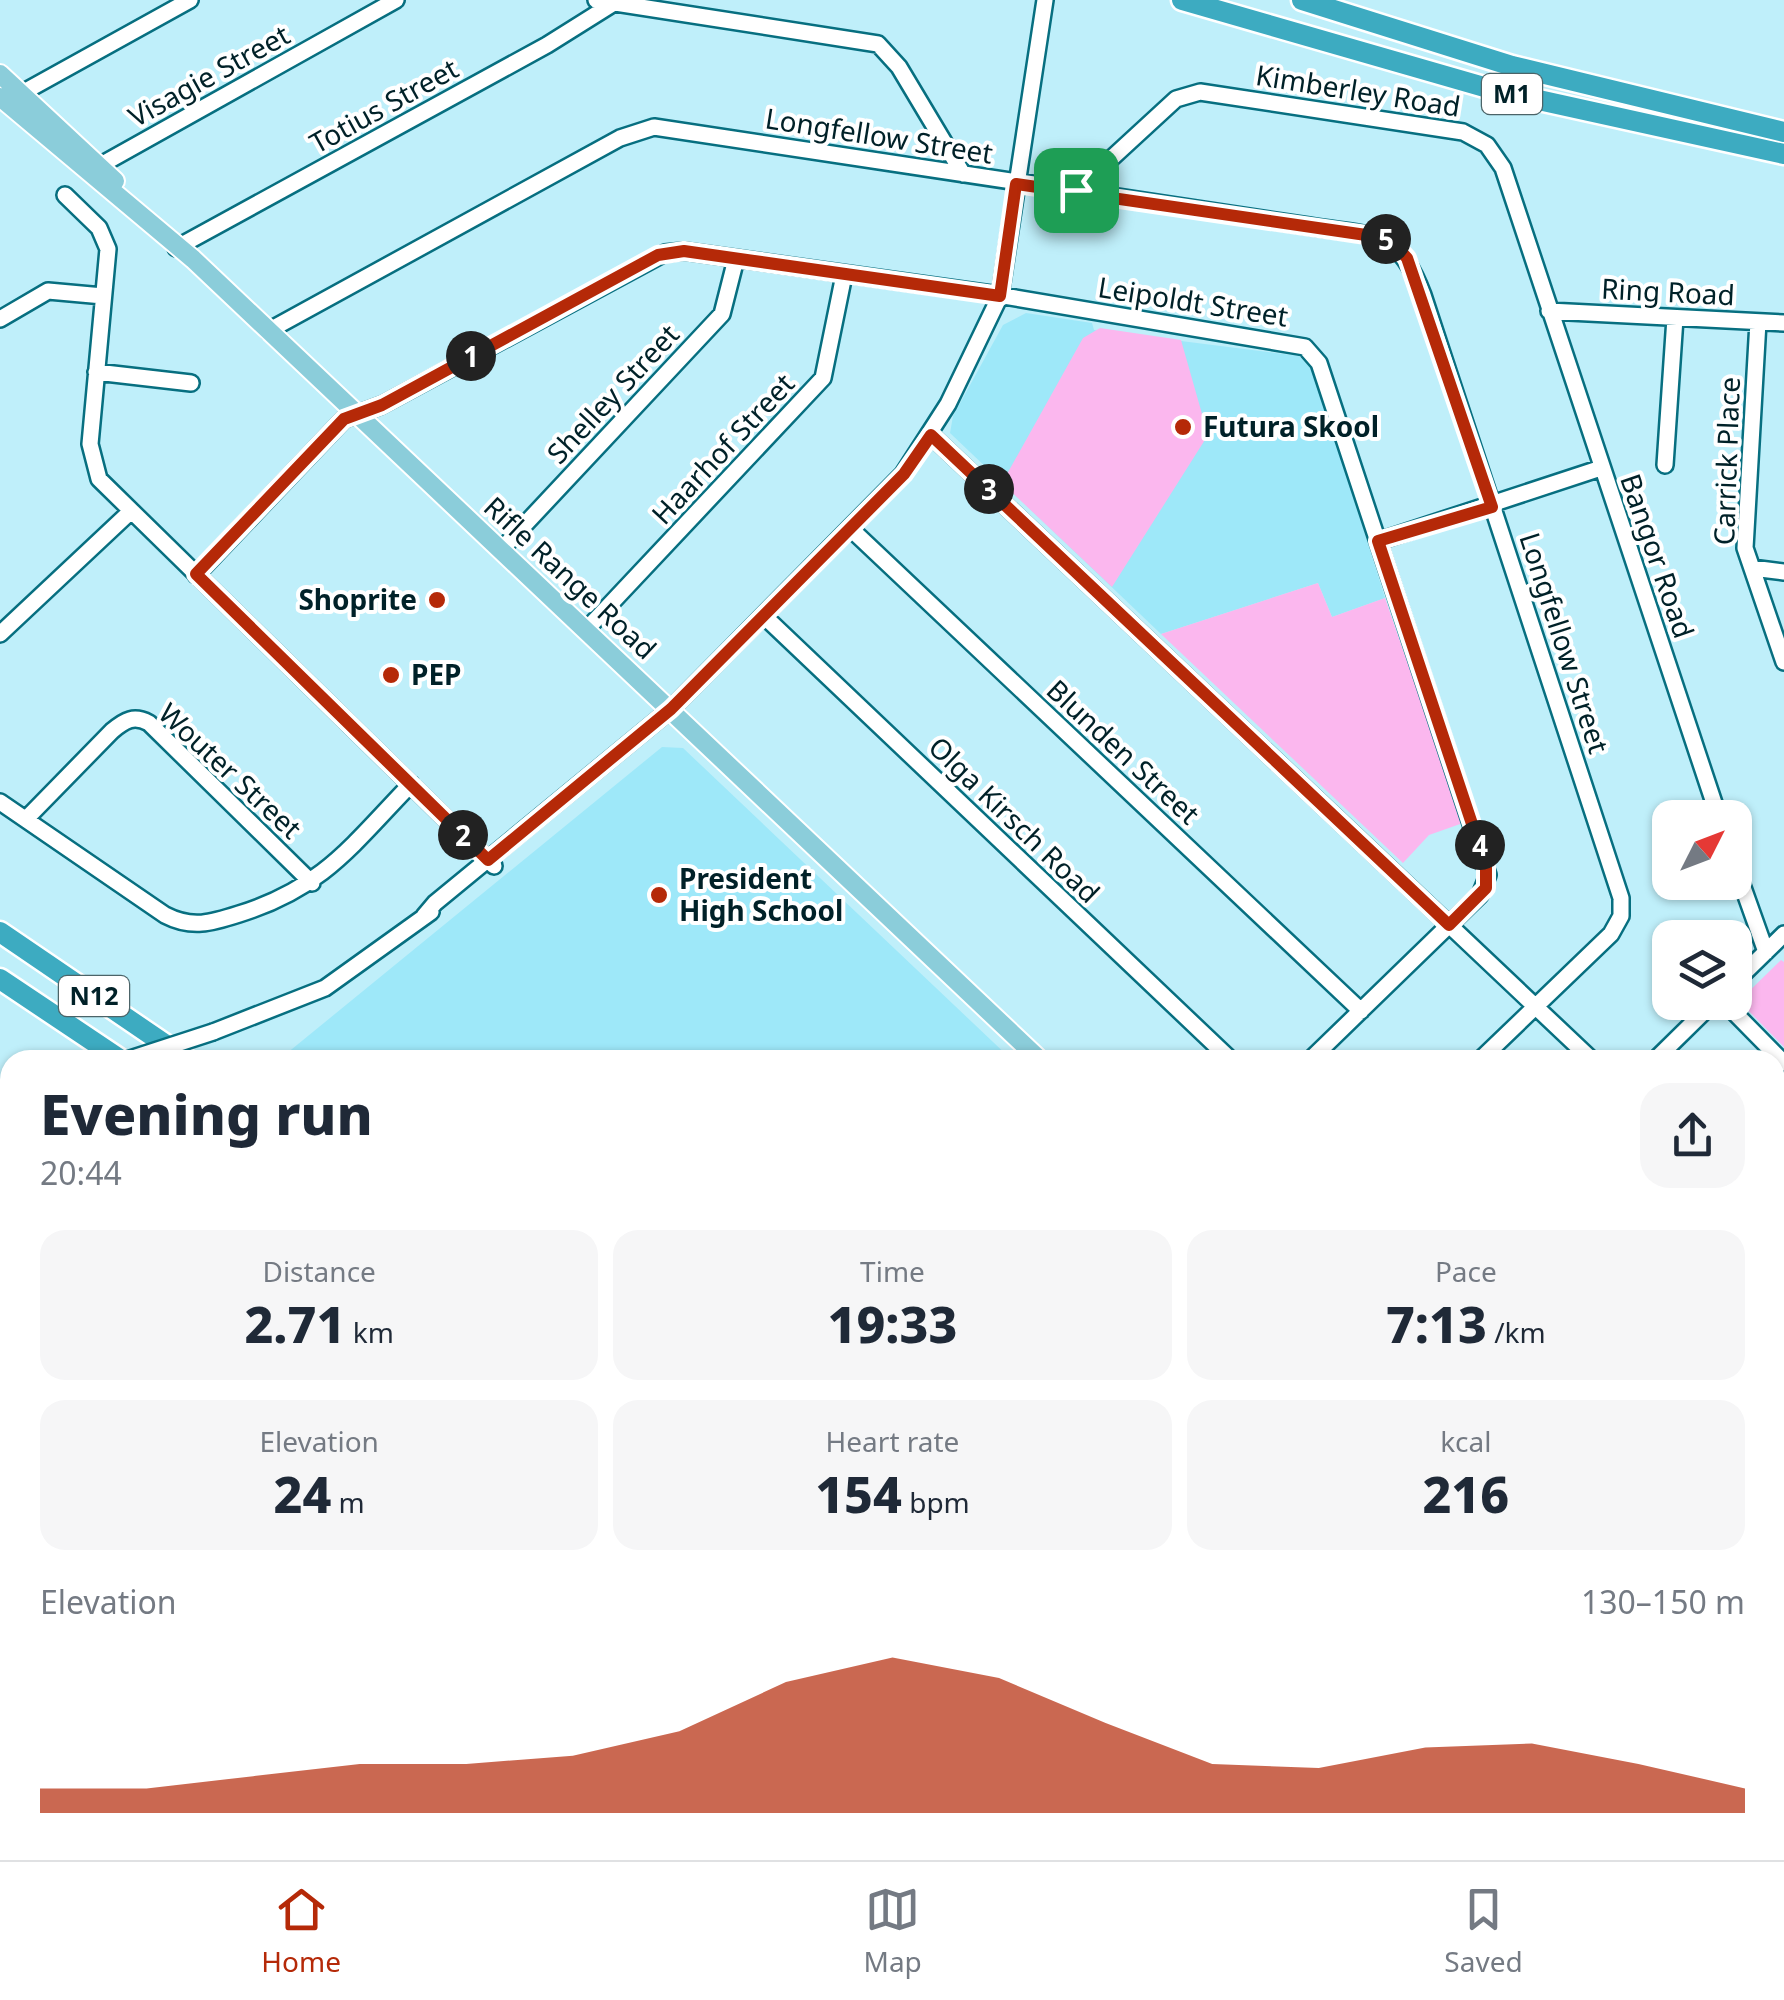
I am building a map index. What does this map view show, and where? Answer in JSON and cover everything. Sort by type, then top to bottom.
[{"type":"highway","name":"M1","points":[[1182,0],[1498,91],[1784,154]]},
{"type":"highway","name":"M1","points":[[1302,0],[1512,66],[1784,132]]},
{"type":"highway","name":"N12","points":[[0,932],[173,1050]]},
{"type":"highway","name":"N12","points":[[0,979],[109,1050]]},
{"type":"main road","name":"Rifle Range Road","points":[[0,74],[1029,1050]]},
{"type":"main road","name":"Rifle Range Road","points":[[2,101],[184,251]]},
{"type":"street","points":[[2,101],[24,94],[190,0]]},
{"type":"street","name":"Visagie Street","points":[[99,166],[396,0]]},
{"type":"street","points":[[596,0],[878,44],[899,67],[963,174]]},
{"type":"street","name":"Totius Street","points":[[184,251],[548,45],[614,3]]},
{"type":"street","points":[[156,1050],[325,988],[369,961],[674,712],[904,474],[931,435],[1000,296],[1044,3]]},
{"type":"street","name":"Kimberley Road","points":[[1076,190],[1176,100],[1200,92],[1463,132],[1487,145],[1504,168],[1550,311]]},
{"type":"street","name":"Longfellow Street","points":[[268,331],[644,128],[1076,190],[1393,243],[1407,258],[1423,295],[1621,898],[1621,916],[1611,934],[1490,1050]]},
{"type":"street","points":[[65,195],[106,242],[90,458],[98,479],[491,863]]},
{"type":"street","name":"Leipoldt Street","points":[[196,574],[344,419],[382,405],[651,257],[684,251],[1000,296],[1305,347],[1320,363],[1486,866],[1486,888],[1320,1050]]},
{"type":"street","name":"Shelley Street","points":[[501,550],[722,314],[736,259]]},
{"type":"street","name":"Haarhof Street","points":[[586,630],[823,378],[844,274]]},
{"type":"street","points":[[0,318],[48,291],[103,296]]},
{"type":"street","name":"Ring Road","points":[[1550,311],[1784,323]]},
{"type":"street","name":"Bangor Road","points":[[1550,311],[1713,800]]},
{"type":"street","points":[[1665,465],[1675,318]]},
{"type":"street","name":"Carrick Place","points":[[1758,322],[1746,528],[1752,568],[1784,572]]},
{"type":"street","points":[[96,372],[191,383]]},
{"type":"street","points":[[931,435],[1582,1050]]},
{"type":"street","points":[[1378,541],[1492,507],[1601,468]]},
{"type":"street","points":[[0,634],[130,512]]},
{"type":"street","name":"Blunden Street","points":[[851,529],[1361,1011]]},
{"type":"street","points":[[1752,568],[1784,662]]},
{"type":"street","name":"Olga Kirsch Road","points":[[767,618],[1221,1050]]},
{"type":"street","name":"Wouter Street","points":[[26,819],[112,730],[126,720],[140,719],[150,723],[312,883]]},
{"type":"street","points":[[0,802],[182,924],[194,926],[290,897],[312,883],[411,784]]},
{"type":"street","points":[[1747,900],[1766,952]]},
{"type":"street","points":[[1752,966],[1784,934]]},
{"type":"street","points":[[1665,1050],[1696,1020]]},
{"type":"street","points":[[1742,1020],[1771,1050]]},
{"type":"shaded area","name":"Futura Skool","points":[[1026,313],[1092,323],[1094,330],[1299,356],[1314,371],[1385,598],[1332,617],[1318,583],[1161,634],[950,433],[953,416],[1003,325]]},
{"type":"shaded area","points":[[1100,328],[1181,340],[1208,435],[1112,587],[1002,483],[1083,338]]},
{"type":"shaded area","points":[[1318,583],[1332,617],[1385,598],[1463,823],[1429,835],[1403,863],[1161,634]]},
{"type":"shaded area","name":"President High School","points":[[662,747],[683,748],[1001,1050],[291,1050]]},
{"type":"shaded area","points":[[1781,960],[1784,962],[1784,1047],[1752,1014],[1752,988]]},
{"type":"place","name":"Futura Skool","points":[[1183,427]]},
{"type":"place","name":"Shoprite","points":[[437,600]]},
{"type":"place","name":"PEP","points":[[391,675]]},
{"type":"place","name":"President High School","points":[[659,895]]},
{"type":"route","points":[[1016,184],[1076,190],[1385,239],[1407,258],[1423,295],[1492,507],[1378,541],[1486,866],[1486,888],[1449,925],[931,435],[904,474],[671,709],[488,860],[196,574],[346,417],[382,405],[651,257],[684,251],[1000,296],[1016,184]]}]
